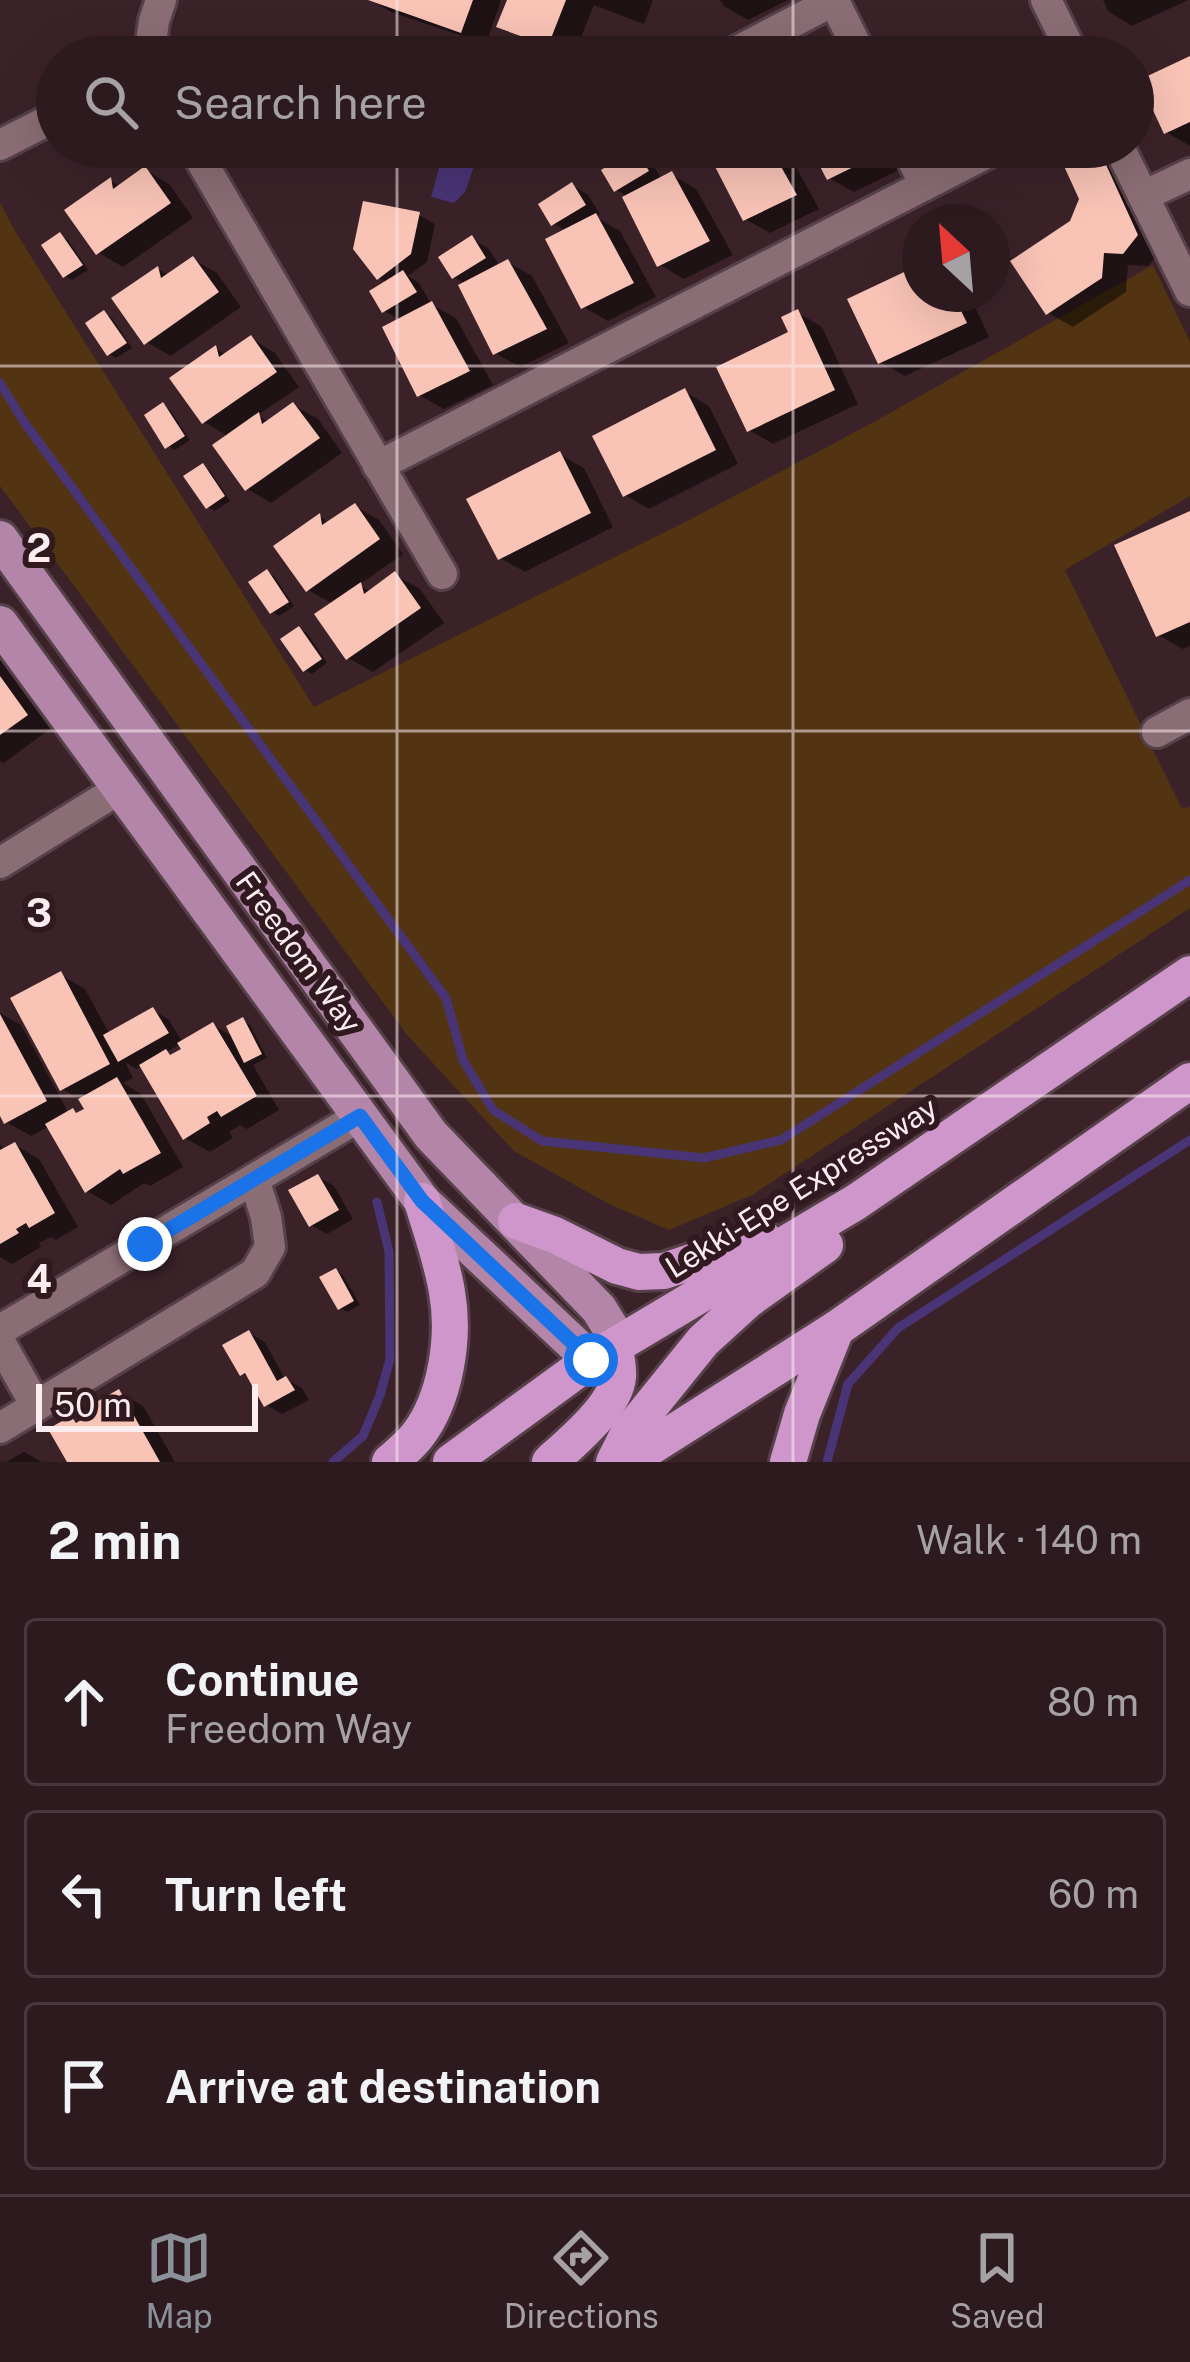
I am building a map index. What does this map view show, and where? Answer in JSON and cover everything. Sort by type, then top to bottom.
[{"type":"highway","name":"Lekki-Epe Expressway","points":[[452,1462],[508,1421],[608,1361],[675,1308],[856,1202],[1190,974]]},
{"type":"highway","points":[[614,1462],[628,1434],[703,1341],[748,1300],[1190,997]]},
{"type":"highway","points":[[628,1462],[836,1329],[1190,1081]]},
{"type":"highway","points":[[390,1462],[417,1436],[444,1375],[448,1293],[422,1201]]},
{"type":"highway","points":[[516,1221],[639,1272],[664,1270],[748,1244],[856,1202]]},
{"type":"highway","points":[[788,1462],[836,1329]]},
{"type":"highway","points":[[608,1361],[660,1395],[701,1413]]},
{"type":"highway","points":[[559,1454],[612,1396],[608,1361]]},
{"type":"highway","points":[[508,1421],[559,1454],[602,1462]]},
{"type":"main road","name":"Freedom Way","points":[[0,539],[431,1136],[599,1309],[610,1328],[608,1361]]},
{"type":"main road","name":"Freedom Way","points":[[0,624],[422,1201],[608,1361]]},
{"type":"street","points":[[153,36],[160,0]]},
{"type":"street","points":[[766,36],[834,0],[852,36]]},
{"type":"street","points":[[1046,0],[1064,36]]},
{"type":"street","points":[[0,146],[36,127]]},
{"type":"street","points":[[205,168],[442,574]]},
{"type":"street","points":[[916,168],[925,185]]},
{"type":"street","points":[[378,466],[958,168]]},
{"type":"street","points":[[1129,168],[1190,291]]},
{"type":"street","points":[[1143,196],[1190,174]]},
{"type":"street","points":[[1157,732],[1190,714]]},
{"type":"street","points":[[0,863],[119,789]]},
{"type":"street","points":[[0,1330],[360,1116]]},
{"type":"street","points":[[0,1428],[255,1273],[270,1247],[254,1179]]},
{"type":"street","points":[[0,1342],[36,1406]]},
{"type":"shaded area","points":[[439,168],[473,168],[465,192],[454,203],[431,197]]},
{"type":"shaded area","points":[[0,203],[314,707],[693,518],[1153,265],[1190,342],[1190,496],[1065,570],[1182,809],[1190,806],[1190,908],[752,1195],[669,1230],[609,1204],[514,1151],[408,1036],[0,486]]},
{"type":"building","points":[[368,0],[473,0],[461,33]]},
{"type":"building","points":[[507,0],[566,0],[552,36],[521,36],[496,27]]},
{"type":"building","points":[[1190,56],[1190,122],[1164,134],[1154,112],[1154,73]]},
{"type":"building","points":[[146,168],[171,203],[96,255],[64,210],[111,177],[113,189]]},
{"type":"building","points":[[647,168],[649,171],[614,192],[601,170]]},
{"type":"building","points":[[716,168],[782,168],[797,195],[743,221]]},
{"type":"building","points":[[821,168],[851,168],[827,180]]},
{"type":"building","points":[[1065,168],[1108,168],[1138,235],[1123,254],[1104,253],[1102,278],[1046,315],[1010,261],[1070,221],[1079,199]]},
{"type":"building","points":[[672,171],[710,241],[657,267],[622,197]]},
{"type":"building","points":[[572,182],[586,205],[551,226],[538,204]]},
{"type":"building","points":[[363,201],[420,212],[411,254],[377,280],[353,249]]},
{"type":"building","points":[[596,213],[634,283],[581,309],[545,239]]},
{"type":"building","points":[[60,232],[83,265],[63,278],[41,245]]},
{"type":"building","points":[[472,235],[486,258],[452,279],[438,257]]},
{"type":"building","points":[[193,256],[219,292],[144,345],[111,298],[158,266],[161,278]]},
{"type":"building","points":[[508,259],[547,329],[493,355],[458,285]]},
{"type":"building","points":[[403,270],[417,292],[382,313],[369,291]]},
{"type":"building","points":[[902,273],[902,312],[962,312],[967,323],[878,364],[847,299]]},
{"type":"building","points":[[432,301],[470,371],[417,397],[382,327]]},
{"type":"building","points":[[798,309],[835,390],[747,432],[716,367],[788,332],[781,317]]},
{"type":"building","points":[[104,310],[127,343],[107,356],[85,323]]},
{"type":"building","points":[[251,335],[277,372],[202,424],[169,378],[216,345],[219,357]]},
{"type":"building","points":[[685,388],[716,450],[623,497],[592,436]]},
{"type":"building","points":[[163,402],[185,436],[165,449],[144,415]]},
{"type":"building","points":[[293,402],[320,438],[245,491],[212,445],[259,412],[262,424]]},
{"type":"building","points":[[560,451],[591,513],[498,560],[466,499]]},
{"type":"building","points":[[203,463],[225,496],[206,509],[183,476]]},
{"type":"building","points":[[355,503],[380,539],[306,592],[273,546],[320,513],[322,525]]},
{"type":"building","points":[[1190,511],[1190,622],[1156,637],[1114,545]]},
{"type":"building","points":[[267,569],[289,602],[270,614],[248,582]]},
{"type":"building","points":[[395,571],[421,608],[346,660],[314,614],[361,582],[364,594]]},
{"type":"building","points":[[299,626],[322,659],[303,672],[280,639]]},
{"type":"building","points":[[0,676],[28,715],[0,735]]},
{"type":"building","points":[[61,971],[110,1064],[60,1091],[10,998]]},
{"type":"building","points":[[153,1007],[169,1033],[118,1062],[103,1035]]},
{"type":"building","points":[[0,1014],[47,1101],[4,1124],[0,1116]]},
{"type":"building","points":[[243,1017],[262,1054],[244,1063],[226,1026]]},
{"type":"building","points":[[213,1022],[257,1096],[221,1117],[217,1111],[207,1117],[210,1123],[183,1140],[139,1065],[166,1049],[170,1055],[181,1049],[177,1043]]},
{"type":"building","points":[[117,1077],[161,1153],[123,1174],[120,1169],[85,1193],[45,1124],[73,1108],[76,1113],[84,1109],[78,1099]]},
{"type":"building","points":[[15,1142],[55,1213],[29,1228],[26,1223],[0,1244],[0,1150]]},
{"type":"building","points":[[318,1174],[339,1210],[309,1227],[288,1190]]},
{"type":"building","points":[[336,1268],[354,1301],[338,1310],[319,1277]]},
{"type":"building","points":[[249,1330],[277,1381],[286,1376],[295,1390],[264,1407],[222,1345]]},
{"type":"building","points":[[119,1389],[160,1462],[67,1462],[48,1429],[71,1416],[76,1423],[90,1415],[86,1408]]},
{"type":"waterway","points":[[0,383],[446,998],[463,1060],[493,1110],[542,1141],[704,1158],[781,1140],[1190,880]]},
{"type":"waterway","points":[[827,1462],[848,1384],[898,1328],[1190,1140]]},
{"type":"waterway","points":[[333,1462],[363,1436],[390,1359],[389,1252],[377,1202]]},
{"type":"route","points":[[145,1244],[360,1116],[422,1201],[591,1360]]}]
